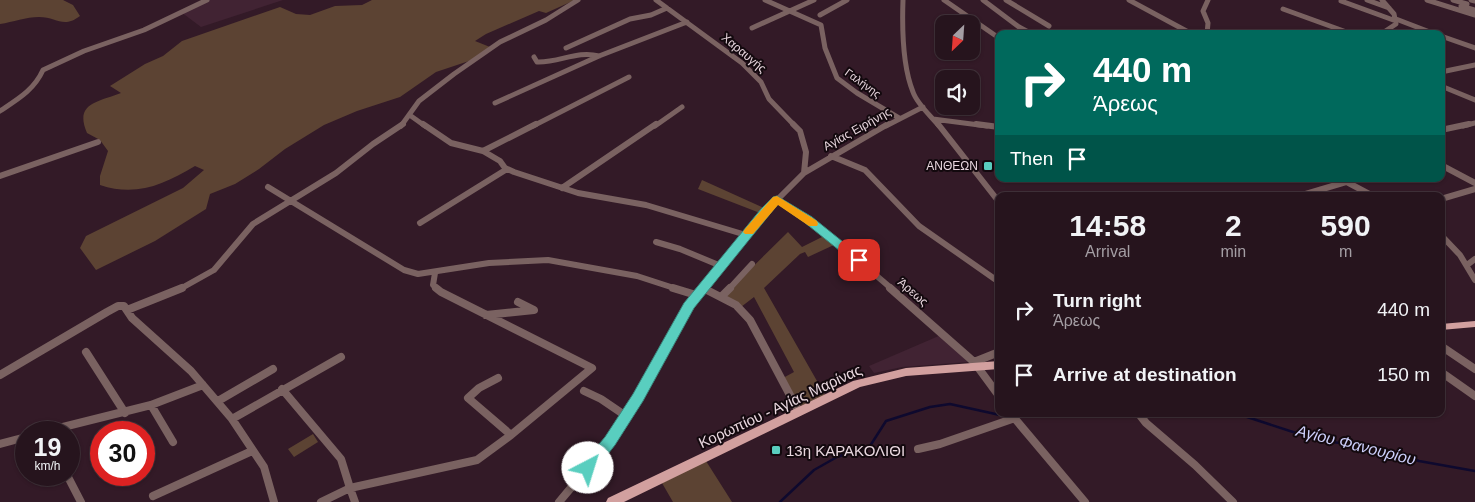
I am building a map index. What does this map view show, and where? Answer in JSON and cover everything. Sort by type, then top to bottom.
[{"type":"main road","points":[[1445,327],[1475,324]]},
{"type":"main road","name":"Κορωπίου - Αγίας Μαρίνας","points":[[612,502],[857,384],[906,372],[995,365]]},
{"type":"street","points":[[0,111],[28,92],[38,81],[44,70],[84,50],[144,30],[207,0]]},
{"type":"street","points":[[127,310],[178,290],[214,270],[254,224],[352,162],[373,144],[402,126],[411,116],[419,101],[489,50],[546,20],[578,0]]},
{"type":"street","name":"Χαραυγής","points":[[656,0],[742,63],[756,76],[765,87],[769,99],[800,131],[806,152],[804,173]]},
{"type":"street","name":"Γαλήνης","points":[[765,0],[823,28],[826,48],[837,78],[857,93],[899,118]]},
{"type":"street","points":[[774,4],[781,0]]},
{"type":"street","points":[[752,28],[814,0]]},
{"type":"street","points":[[820,14],[848,0]]},
{"type":"street","points":[[903,0],[902,22],[905,56],[913,93],[995,197]]},
{"type":"street","points":[[944,0],[995,35]]},
{"type":"street","points":[[983,0],[1025,30]]},
{"type":"street","points":[[1006,0],[1049,26]]},
{"type":"street","points":[[1129,0],[1185,30]]},
{"type":"street","points":[[1207,30],[1208,23],[1203,11],[1208,0]]},
{"type":"street","points":[[1366,0],[1389,8]]},
{"type":"street","points":[[1382,0],[1396,20],[1396,24],[1387,30]]},
{"type":"street","points":[[1427,0],[1475,15]]},
{"type":"street","points":[[1441,0],[1475,8]]},
{"type":"street","points":[[1453,0],[1475,8]]},
{"type":"street","points":[[1471,0],[1475,1]]},
{"type":"street","points":[[1341,1],[1424,30]]},
{"type":"street","points":[[566,48],[630,19],[648,16],[668,8]]},
{"type":"street","points":[[1284,9],[1341,30]]},
{"type":"street","points":[[494,102],[599,56],[687,22]]},
{"type":"street","points":[[1445,37],[1475,48]]},
{"type":"street","points":[[534,57],[537,62],[551,63],[563,61],[583,52],[599,56]]},
{"type":"street","points":[[1445,71],[1475,65]]},
{"type":"street","points":[[484,151],[629,77]]},
{"type":"street","points":[[1445,88],[1475,100]]},
{"type":"street","points":[[562,188],[682,107]]},
{"type":"street","name":"Αγίας Ειρήνης","points":[[804,173],[899,118],[923,107]]},
{"type":"street","points":[[411,116],[451,143],[484,151],[500,161],[507,169],[562,188],[595,197],[653,207],[746,235]]},
{"type":"street","points":[[933,119],[995,127]]},
{"type":"street","points":[[1445,128],[1475,123]]},
{"type":"street","points":[[0,176],[98,142]]},
{"type":"street","points":[[831,156],[865,170],[920,226],[995,279]]},
{"type":"street","points":[[1445,167],[1475,183]]},
{"type":"street","points":[[420,224],[507,169]]},
{"type":"street","points":[[559,502],[605,448],[626,416],[684,313],[696,296],[777,199],[804,173]]},
{"type":"street","points":[[1310,192],[1338,182]]},
{"type":"street","points":[[1348,182],[1366,192]]},
{"type":"street","points":[[268,186],[404,270],[418,274],[435,273],[490,263],[548,260],[637,276],[696,296]]},
{"type":"street","points":[[1445,198],[1475,189]]},
{"type":"street","name":"Άρεως","points":[[777,199],[808,220],[859,260],[976,365],[995,391]]},
{"type":"street","points":[[1445,238],[1467,265],[1475,280]]},
{"type":"street","points":[[656,242],[680,249],[721,266]]},
{"type":"street","points":[[1467,265],[1475,259]]},
{"type":"street","points":[[721,297],[752,264]]},
{"type":"street","points":[[321,502],[350,488],[477,460],[511,435],[592,368],[436,289],[433,284],[435,273]]},
{"type":"street","points":[[703,288],[736,305],[750,320],[799,412]]},
{"type":"street","points":[[486,315],[534,310],[518,302]]},
{"type":"street","points":[[0,375],[112,309],[122,305],[138,324],[175,356],[203,384],[232,419],[264,467],[274,502]]},
{"type":"street","points":[[1445,349],[1475,368]]},
{"type":"street","points":[[86,352],[125,413]]},
{"type":"street","points":[[976,365],[995,354]]},
{"type":"street","points":[[232,419],[342,356]]},
{"type":"street","points":[[218,401],[273,369]]},
{"type":"street","points":[[1445,375],[1475,396]]},
{"type":"street","points":[[498,378],[479,388],[468,398],[511,435]]},
{"type":"street","points":[[80,424],[151,405],[203,384]]},
{"type":"street","points":[[282,389],[341,459],[355,502]]},
{"type":"street","points":[[584,391],[601,399],[626,416]]},
{"type":"street","points":[[151,405],[173,442]]},
{"type":"street","points":[[918,449],[940,444],[1011,417]]},
{"type":"street","points":[[1015,417],[1085,502]]},
{"type":"street","points":[[1141,417],[1233,502]]},
{"type":"street","points":[[0,444],[15,440]]},
{"type":"street","points":[[153,496],[252,451]]},
{"type":"street","points":[[73,486],[81,502]]},
{"type":"shaded area","points":[[0,0],[63,0],[73,5],[80,16],[69,22],[39,17],[0,24]]},
{"type":"shaded area","points":[[209,0],[283,0],[201,27],[181,12]]},
{"type":"shaded area","points":[[372,0],[575,0],[546,13],[539,11],[486,34],[475,41],[490,47],[472,60],[436,72],[400,97],[357,111],[324,125],[285,149],[235,184],[210,194],[206,209],[155,241],[96,270],[80,248],[86,236],[183,188],[204,170],[195,166],[160,184],[137,189],[126,190],[100,185],[100,176],[108,151],[100,140],[87,133],[84,115],[90,105],[121,93],[110,86],[145,64],[163,56],[182,41],[280,7],[296,14],[310,15],[335,6],[362,5]]},
{"type":"shaded area","points":[[702,180],[764,208],[760,213],[698,189]]},
{"type":"shaded area","points":[[788,232],[802,247],[826,235],[836,244],[808,257],[805,252],[800,254],[764,288],[825,395],[799,406],[783,378],[794,372],[754,297],[741,307],[723,296]]},
{"type":"shaded area","points":[[941,335],[968,362],[902,367],[874,373],[869,366]]},
{"type":"shaded area","points":[[313,434],[318,442],[294,457],[288,449]]},
{"type":"shaded area","points":[[706,461],[732,502],[673,502],[662,483]]},
{"type":"waterway","name":"Αγίου Φανουρίου","points":[[780,502],[814,470],[837,457],[870,446],[886,421],[930,407],[950,404],[995,414]]},
{"type":"waterway","name":"Αγίου Φανουρίου","points":[[1247,417],[1296,433],[1332,442],[1381,448],[1419,461],[1475,471]]},
{"type":"slow traffic","points":[[749,232],[777,199],[813,224]]},
{"type":"place","name":"ΑΝΘΕΩΝ","points":[[988,166]]},
{"type":"place","name":"13η ΚΑΡΑΚΟΛΙΘΙ","points":[[776,450]]},
{"type":"route","points":[[588,468],[610,441],[638,398],[696,296],[777,199],[808,220],[859,260]]}]
